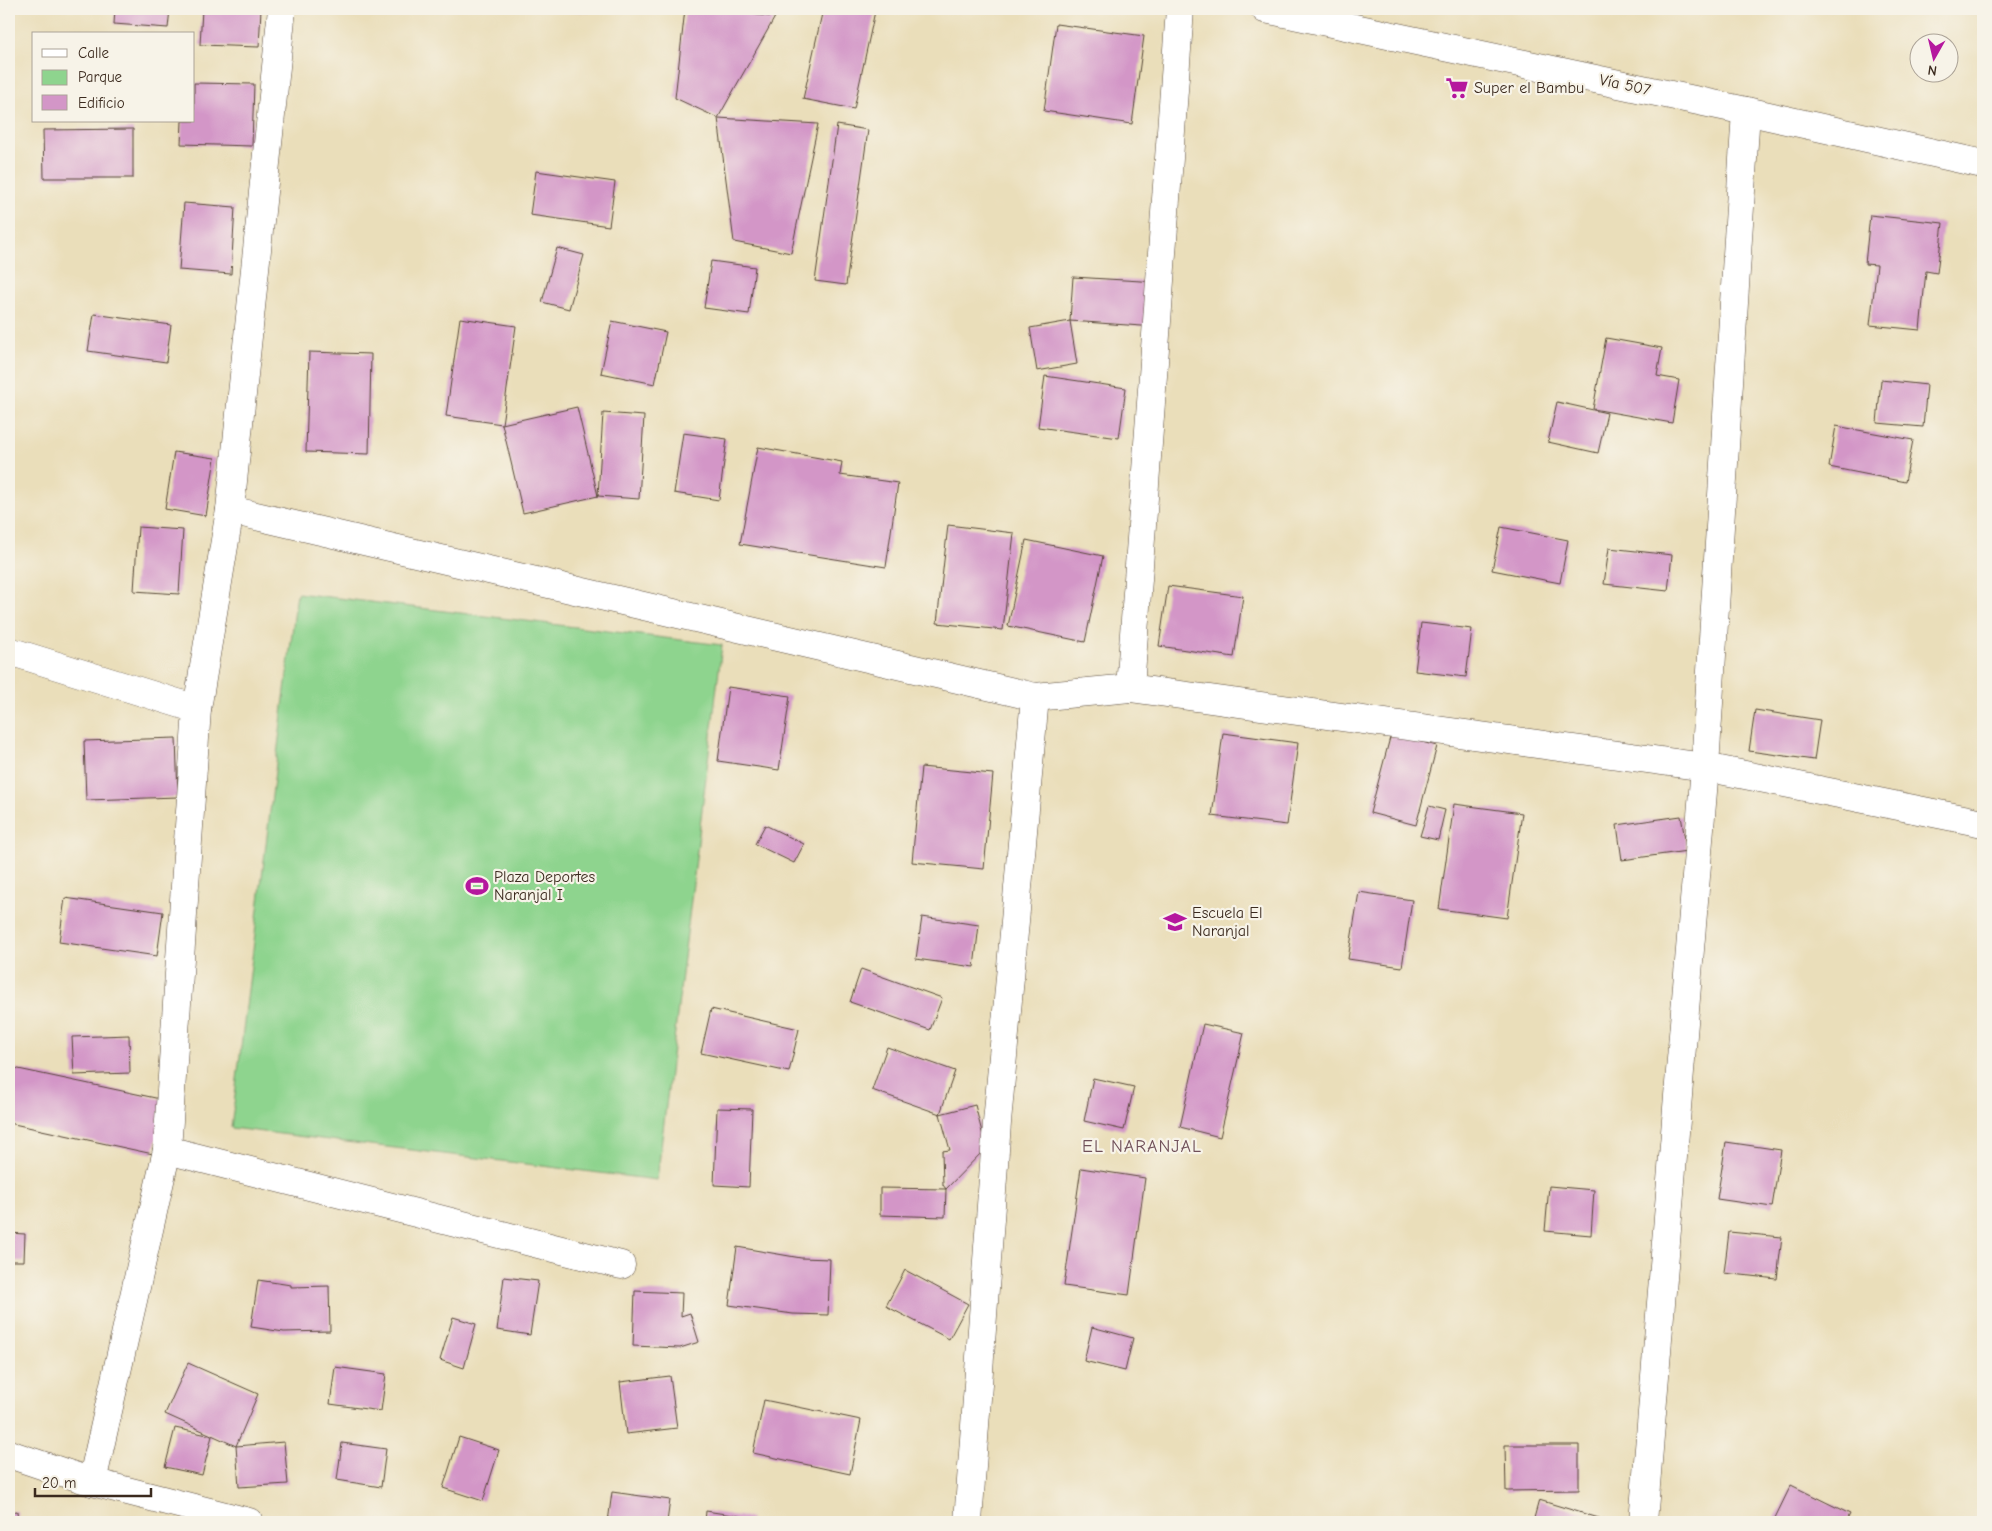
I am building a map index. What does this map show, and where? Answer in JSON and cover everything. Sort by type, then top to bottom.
[{"type":"street","points":[[92,1482],[167,1150],[197,710],[230,510],[282,9]]},
{"type":"street","points":[[1130,688],[1180,9]]},
{"type":"street","name":"Vía 507","points":[[1265,9],[1746,111],[1983,164]]},
{"type":"street","points":[[1643,1522],[1705,767],[1746,111]]},
{"type":"street","points":[[230,510],[1035,697],[1130,688],[1705,767],[1983,823]]},
{"type":"street","points":[[9,651],[197,710]]},
{"type":"street","points":[[968,1522],[997,1124],[1035,697]]},
{"type":"street","points":[[167,1150],[621,1265]]},
{"type":"street","points":[[9,1454],[92,1482],[249,1522]]},
{"type":"green space","name":"Plaza Deportes Naranjal I","points":[[297,593],[722,645],[657,1180],[231,1128]]},
{"type":"building","points":[[115,9],[170,9],[168,28],[114,24]]},
{"type":"building","points":[[202,9],[261,9],[259,47],[200,45]]},
{"type":"building","points":[[558,9],[590,9],[589,13]]},
{"type":"building","points":[[685,9],[708,9],[775,17],[718,118],[675,98]]},
{"type":"building","points":[[823,9],[867,9],[875,11],[854,109],[803,99]]},
{"type":"building","points":[[1056,24],[1144,36],[1132,124],[1044,111]]},
{"type":"building","points":[[195,83],[254,84],[252,146],[181,144],[182,122],[195,122]]},
{"type":"building","points":[[718,118],[818,124],[791,253],[734,242]]},
{"type":"building","points":[[837,125],[868,130],[846,285],[815,281]]},
{"type":"building","points":[[133,129],[133,178],[44,178],[43,130]]},
{"type":"building","points":[[536,171],[615,182],[609,226],[530,215]]},
{"type":"building","points":[[184,203],[235,207],[231,274],[179,270]]},
{"type":"building","points":[[1870,215],[1943,223],[1937,273],[1926,271],[1920,330],[1870,325],[1877,265],[1865,264]]},
{"type":"building","points":[[557,248],[584,255],[569,309],[542,302]]},
{"type":"building","points":[[711,261],[755,267],[749,314],[704,308]]},
{"type":"building","points":[[1073,277],[1158,282],[1156,327],[1070,321]]},
{"type":"building","points":[[94,314],[171,325],[166,362],[88,351]]},
{"type":"building","points":[[460,318],[516,326],[502,424],[446,416]]},
{"type":"building","points":[[612,321],[666,332],[655,384],[601,373]]},
{"type":"building","points":[[1070,321],[1077,364],[1037,371],[1030,328]]},
{"type":"building","points":[[1606,338],[1662,348],[1657,376],[1679,380],[1672,423],[1593,409]]},
{"type":"building","points":[[309,352],[371,354],[369,454],[306,452]]},
{"type":"building","points":[[1045,376],[1126,388],[1119,438],[1038,427]]},
{"type":"building","points":[[1881,380],[1927,385],[1923,427],[1877,423]]},
{"type":"building","points":[[1557,402],[1607,413],[1598,453],[1548,442]]},
{"type":"building","points":[[577,407],[598,496],[523,513],[502,424]]},
{"type":"building","points":[[603,413],[644,416],[639,499],[598,496]]},
{"type":"building","points":[[1836,426],[1913,440],[1905,482],[1829,467]]},
{"type":"building","points":[[683,433],[727,439],[719,500],[674,493]]},
{"type":"building","points":[[758,447],[842,462],[840,475],[898,483],[886,567],[740,544]]},
{"type":"building","points":[[174,452],[215,458],[206,516],[165,509]]},
{"type":"building","points":[[948,525],[1014,533],[1003,630],[937,623]]},
{"type":"building","points":[[138,527],[183,530],[179,594],[134,591]]},
{"type":"building","points":[[1501,527],[1568,540],[1560,583],[1492,570]]},
{"type":"building","points":[[1026,540],[1103,556],[1085,642],[1008,626]]},
{"type":"building","points":[[1609,548],[1672,555],[1668,591],[1604,584]]},
{"type":"building","points":[[1168,586],[1243,596],[1234,657],[1159,646]]},
{"type":"building","points":[[1421,623],[1472,629],[1466,677],[1415,671]]},
{"type":"building","points":[[728,687],[790,696],[779,770],[718,761]]},
{"type":"building","points":[[1755,710],[1820,720],[1814,760],[1749,751]]},
{"type":"building","points":[[1223,733],[1298,743],[1287,825],[1212,816]]},
{"type":"building","points":[[1391,734],[1437,746],[1416,825],[1370,813]]},
{"type":"building","points":[[176,738],[178,797],[86,800],[84,741]]},
{"type":"building","points":[[921,767],[993,774],[984,869],[912,862]]},
{"type":"building","points":[[1454,804],[1522,813],[1507,918],[1439,909]]},
{"type":"building","points":[[1429,806],[1445,810],[1438,840],[1420,836]]},
{"type":"building","points":[[1681,816],[1687,851],[1622,860],[1617,825]]},
{"type":"building","points":[[765,825],[804,844],[794,863],[755,844]]},
{"type":"building","points":[[1359,892],[1412,900],[1402,967],[1348,959]]},
{"type":"building","points":[[65,898],[163,912],[157,956],[59,942]]},
{"type":"building","points":[[922,917],[979,925],[974,967],[916,959]]},
{"type":"building","points":[[861,969],[942,998],[930,1030],[850,1002]]},
{"type":"building","points":[[711,1009],[799,1029],[789,1072],[701,1053]]},
{"type":"building","points":[[1203,1024],[1244,1033],[1220,1137],[1180,1127]]},
{"type":"building","points":[[129,1035],[130,1073],[74,1075],[72,1037]]},
{"type":"building","points":[[887,1047],[955,1071],[940,1114],[872,1090]]},
{"type":"building","points":[[9,1067],[165,1100],[153,1154],[9,1123]]},
{"type":"building","points":[[1093,1078],[1134,1087],[1124,1130],[1084,1121]]},
{"type":"building","points":[[975,1105],[986,1148],[946,1189],[943,1185],[942,1151],[950,1150],[940,1114]]},
{"type":"building","points":[[717,1108],[752,1109],[749,1187],[714,1185]]},
{"type":"building","points":[[1726,1142],[1781,1150],[1772,1207],[1717,1199]]},
{"type":"building","points":[[1081,1168],[1145,1178],[1129,1295],[1064,1286]]},
{"type":"building","points":[[1549,1186],[1594,1190],[1591,1235],[1545,1231]]},
{"type":"building","points":[[880,1188],[946,1189],[945,1217],[880,1215]]},
{"type":"building","points":[[1729,1232],[1782,1237],[1777,1279],[1724,1273]]},
{"type":"building","points":[[9,1233],[25,1234],[24,1261],[9,1261]]},
{"type":"building","points":[[737,1247],[801,1258],[830,1259],[828,1315],[793,1314],[729,1305]]},
{"type":"building","points":[[905,1270],[968,1304],[949,1339],[886,1306]]},
{"type":"building","points":[[504,1277],[538,1281],[530,1335],[497,1330]]},
{"type":"building","points":[[258,1280],[291,1285],[291,1287],[329,1286],[330,1331],[284,1332],[251,1327]]},
{"type":"building","points":[[635,1291],[682,1293],[681,1316],[690,1313],[699,1342],[680,1348],[633,1346]]},
{"type":"building","points":[[453,1317],[476,1324],[464,1368],[440,1360]]},
{"type":"building","points":[[1092,1327],[1133,1338],[1125,1371],[1084,1361]]},
{"type":"building","points":[[188,1363],[258,1394],[236,1446],[165,1414]]},
{"type":"building","points":[[335,1367],[386,1374],[381,1411],[330,1404]]},
{"type":"building","points":[[670,1376],[677,1428],[626,1434],[620,1382]]},
{"type":"building","points":[[764,1400],[861,1420],[850,1474],[753,1453]]},
{"type":"building","points":[[175,1428],[212,1436],[202,1475],[165,1467]]},
{"type":"building","points":[[459,1437],[499,1450],[483,1501],[443,1488]]},
{"type":"building","points":[[284,1442],[288,1484],[239,1487],[236,1446]]},
{"type":"building","points":[[342,1443],[386,1449],[381,1487],[337,1480]]},
{"type":"building","points":[[1505,1445],[1579,1445],[1579,1490],[1506,1491]]},
{"type":"building","points":[[1791,1485],[1850,1514],[1846,1522],[1773,1522]]},
{"type":"building","points":[[612,1492],[670,1500],[667,1522],[608,1522]]},
{"type":"building","points":[[1539,1500],[1612,1522],[1533,1522]]},
{"type":"building","points":[[17,1511],[18,1522],[9,1522],[9,1512]]},
{"type":"building","points":[[706,1511],[751,1518],[750,1522],[705,1522]]},
{"type":"place","name":"Super el Bambu","points":[[1457,88]]},
{"type":"place","name":"Plaza Deportes Naranjal I","points":[[477,886]]},
{"type":"place","name":"Escuela El Naranjal","points":[[1175,922]]},
{"type":"district","name":"EL NARANJAL","points":[[1142,1146]]}]
